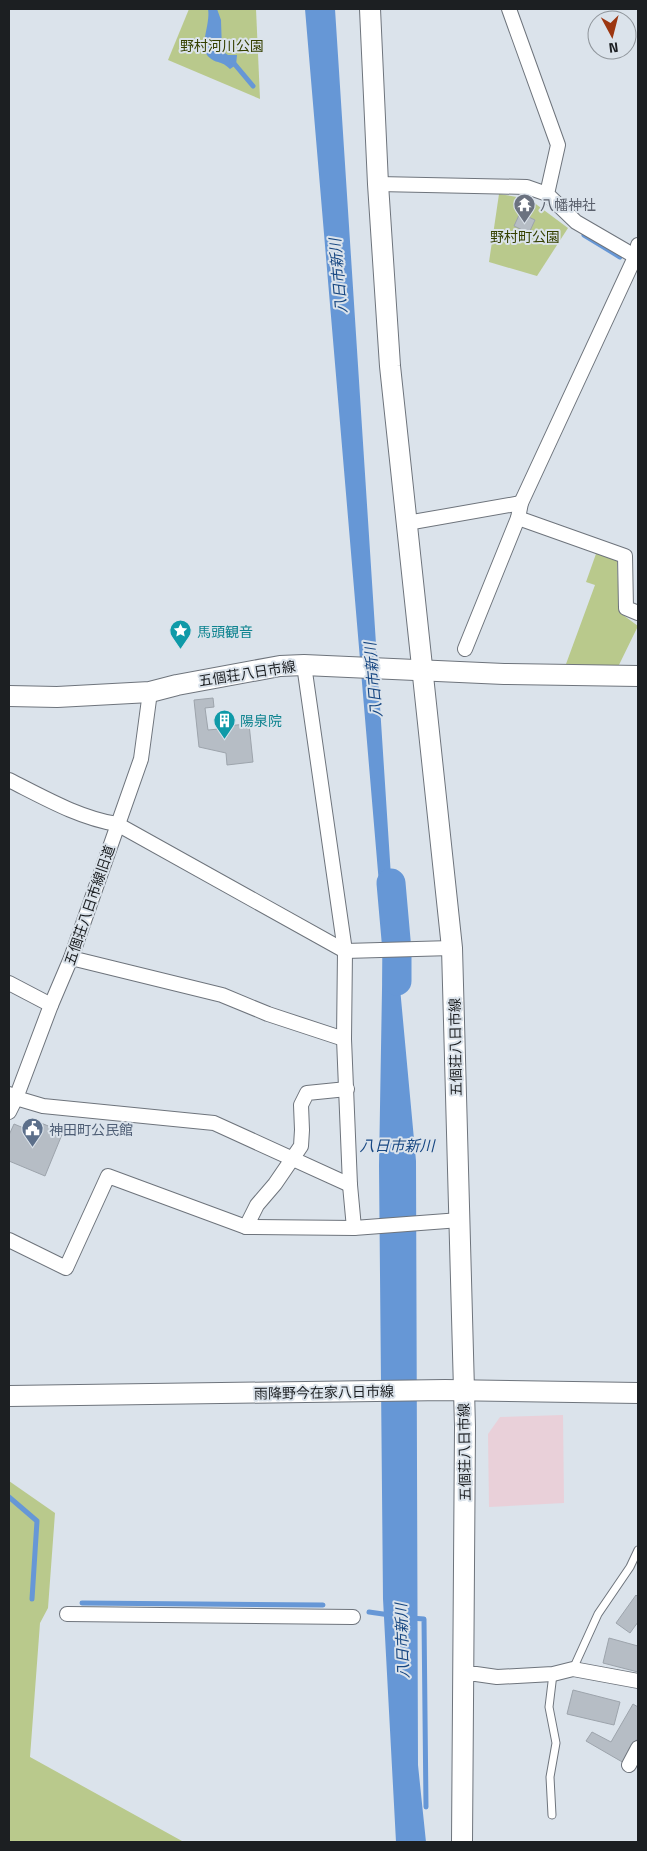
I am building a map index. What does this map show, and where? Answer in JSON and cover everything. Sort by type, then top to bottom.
[{"type":"main road","points":[[370,9],[378,184],[390,366],[423,669],[504,674],[636,672]]},
{"type":"main road","name":"五個荘八日市線","points":[[9,696],[57,697],[150,692],[177,685],[280,666],[304,665],[423,669],[452,948],[460,1220],[454,1390],[465,1427],[462,1842]]},
{"type":"main road","name":"雨降野今在家八日市線","points":[[9,1396],[454,1390],[638,1393]]},
{"type":"street","points":[[509,9],[558,145],[547,194]]},
{"type":"street","points":[[378,184],[527,187],[547,194],[576,222],[637,252],[521,503],[518,518],[465,649]]},
{"type":"street","points":[[407,523],[521,503]]},
{"type":"street","points":[[518,518],[625,556],[626,608],[638,613]]},
{"type":"street","points":[[304,665],[345,951],[344,1039],[350,1185],[354,1228]]},
{"type":"street","name":"五個荘八日市線旧道","points":[[9,1112],[12,1096],[71,958],[141,759],[150,692]]},
{"type":"street","points":[[9,780],[61,806],[104,822],[117,824],[345,951],[452,948]]},
{"type":"street","points":[[71,958],[222,995],[268,1014],[344,1039]]},
{"type":"street","points":[[9,983],[51,1005]]},
{"type":"street","points":[[246,1227],[257,1206],[301,1146],[301,1105],[307,1093],[347,1089]]},
{"type":"street","points":[[12,1096],[43,1106],[214,1123],[350,1185]]},
{"type":"street","points":[[9,1240],[66,1268],[108,1176],[246,1227],[354,1228],[460,1220]]},
{"type":"street","points":[[67,1614],[353,1617]]},
{"type":"street","points":[[463,1674],[498,1677],[553,1674],[572,1669],[638,1681]]},
{"type":"street","points":[[629,1765],[638,1748]]},
{"type":"lane","points":[[572,1669],[598,1614],[630,1567],[638,1550]]},
{"type":"lane","points":[[552,1815],[550,1777],[556,1743],[549,1707],[553,1674]]},
{"type":"shaded area","points":[[563,1415],[564,1503],[489,1507],[488,1434],[500,1417]]},
{"type":"green space","name":"野村河川公園","points":[[189,9],[256,9],[260,99],[168,60]]},
{"type":"green space","name":"野村町公園","points":[[499,194],[529,199],[568,228],[537,276],[489,262]]},
{"type":"green space","points":[[597,551],[617,559],[619,612],[638,626],[617,669],[566,664],[595,585],[586,582]]},
{"type":"green space","points":[[9,1481],[55,1513],[48,1608],[40,1623],[30,1757],[182,1841],[189,1842],[9,1842]]},
{"type":"water","points":[[208,9],[217,9],[221,20],[222,51],[228,55],[237,55],[236,65],[230,69],[224,64],[212,60],[206,54],[204,42],[208,22]]},
{"type":"water","points":[[305,9],[335,9],[394,923],[416,1161],[418,1765],[426,1842],[396,1842],[383,1599],[379,1166],[383,931]]},
{"type":"building","name":"八幡神社","points":[[520,213],[535,220],[529,233],[514,226]]},
{"type":"building","name":"陽泉院","points":[[213,698],[214,707],[205,708],[208,730],[219,729],[224,731],[224,726],[249,724],[253,762],[227,765],[226,753],[199,747],[194,700]]},
{"type":"building","name":"神田町公民館","points":[[36,1121],[63,1132],[45,1176],[9,1161],[9,1135],[14,1124],[31,1131]]},
{"type":"building","points":[[636,1595],[638,1597],[638,1622],[630,1633],[616,1623]]},
{"type":"building","points":[[609,1638],[638,1646],[638,1672],[603,1663]]},
{"type":"building","points":[[573,1690],[620,1702],[614,1725],[567,1714]]},
{"type":"building","points":[[633,1704],[638,1707],[638,1738],[624,1763],[586,1741],[592,1732],[611,1742]]},
{"type":"waterway","points":[[232,61],[253,86]]},
{"type":"waterway","points":[[584,235],[620,257]]},
{"type":"waterway","name":"八日市新川","points":[[391,883],[397,951],[397,981]]},
{"type":"waterway","points":[[9,1497],[37,1521],[32,1599]]},
{"type":"waterway","points":[[82,1603],[323,1605]]},
{"type":"waterway","points":[[369,1612],[390,1615]]},
{"type":"waterway","points":[[411,1618],[424,1619],[426,1807]]},
{"type":"place","name":"八幡神社","points":[[524,223]]},
{"type":"place","name":"馬頭観音","points":[[181,650]]},
{"type":"place","name":"陽泉院","points":[[224,739]]},
{"type":"place","name":"神田町公民館","points":[[33,1148]]}]
